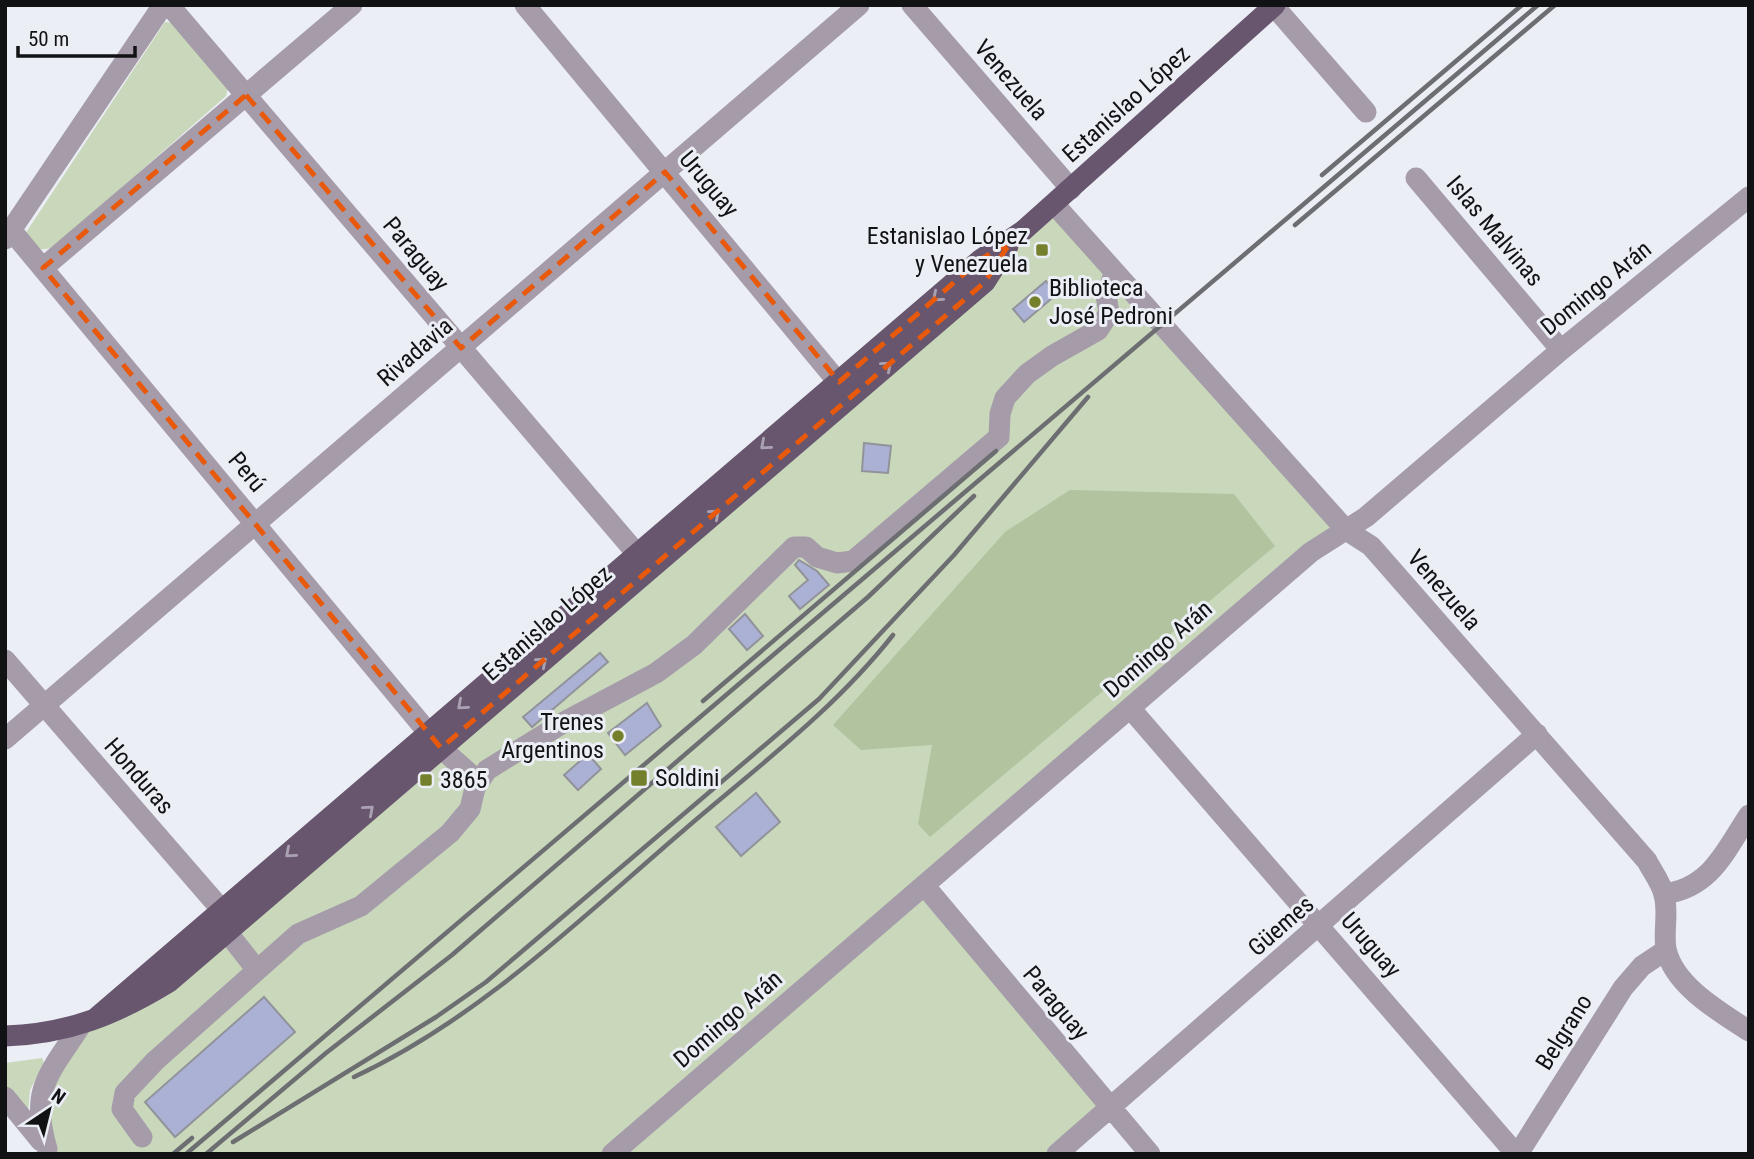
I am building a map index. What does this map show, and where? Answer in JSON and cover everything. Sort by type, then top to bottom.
[{"type":"main road","name":"Estanislao López","points":[[5,1036],[46,1034],[88,1022],[228,923],[435,741],[845,389],[980,260],[1011,241],[1054,204],[1274,6]]},
{"type":"street","points":[[8,234],[163,5]]},
{"type":"street","name":"Paraguay","points":[[169,5],[644,562]]},
{"type":"street","points":[[43,268],[352,5]]},
{"type":"street","name":"Uruguay","points":[[525,5],[845,389]]},
{"type":"street","name":"Rivadavia","points":[[5,739],[859,5]]},
{"type":"street","name":"Venezuela","points":[[912,5],[1071,189]]},
{"type":"street","points":[[1274,6],[1366,112]]},
{"type":"street","name":"Islas Malvinas","points":[[1416,178],[1561,350]]},
{"type":"street","name":"Domingo Arán","points":[[612,1154],[1311,552],[1366,517],[1561,350],[1749,197]]},
{"type":"street","name":"Venezuela","points":[[1054,204],[1346,530],[1371,546],[1647,861],[1664,894],[1666,950]]},
{"type":"street","name":"Perú","points":[[8,234],[43,268],[435,741],[479,782]]},
{"type":"street","points":[[142,1137],[122,1109],[125,1093],[155,1061],[257,970],[298,934],[361,906],[450,833],[470,809],[479,782],[487,770],[566,721],[634,687],[694,645],[794,547],[806,547],[817,557],[837,563],[853,561],[878,541],[999,437],[1000,414],[1005,398],[1027,374],[1052,356],[1098,330],[1109,313],[1107,295],[1115,272]]},
{"type":"street","name":"Honduras","points":[[5,660],[228,923],[257,970]]},
{"type":"street","name":"Uruguay","points":[[1130,708],[1517,1154]]},
{"type":"street","name":"Güemes","points":[[1057,1154],[1320,927],[1537,734]]},
{"type":"street","points":[[1664,894],[1684,891],[1699,884],[1718,863],[1749,815]]},
{"type":"street","name":"Paraguay","points":[[924,885],[1150,1154]]},
{"type":"street","points":[[1666,950],[1688,985],[1717,1010],[1749,1031]]},
{"type":"street","name":"Belgrano","points":[[1517,1154],[1623,988],[1642,965],[1666,950]]},
{"type":"street","points":[[49,1151],[40,1123],[39,1097],[47,1077],[88,1022]]},
{"type":"street","points":[[5,1097],[49,1151]]},
{"type":"highlighted area","points":[[246,95],[461,348],[665,172],[839,382],[980,260],[1011,241],[985,282],[441,748],[43,268]]},
{"type":"green space","points":[[165,22],[173,23],[228,88],[226,96],[53,248],[36,250],[25,234]]},
{"type":"green space","points":[[1054,204],[1346,530],[925,884],[1110,1109],[1057,1154],[52,1154],[47,1077],[81,1025]]},
{"type":"green space","points":[[1070,490],[1234,494],[1275,546],[930,837],[918,824],[932,745],[861,750],[833,725],[1005,532]]},
{"type":"green space","points":[[42,1058],[44,1063],[30,1090],[28,1113],[5,1086],[5,1063]]},
{"type":"building","name":"Biblioteca José Pedroni","points":[[1046,281],[1057,294],[1024,322],[1013,309]]},
{"type":"building","points":[[864,443],[891,446],[888,473],[862,471]]},
{"type":"building","points":[[799,560],[817,571],[829,585],[800,609],[789,596],[808,580],[795,565]]},
{"type":"building","points":[[745,614],[763,636],[747,650],[729,629]]},
{"type":"building","points":[[600,653],[608,662],[532,727],[523,717]]},
{"type":"building","points":[[647,703],[661,726],[625,755],[608,733]]},
{"type":"building","points":[[588,754],[601,769],[578,790],[564,775]]},
{"type":"building","points":[[756,793],[780,822],[741,856],[716,827]]},
{"type":"building","points":[[264,997],[295,1032],[175,1137],[145,1102]]},
{"type":"railway","points":[[1322,175],[1522,5]]},
{"type":"railway","points":[[186,1154],[1538,5]]},
{"type":"railway","points":[[1295,225],[1555,5]]},
{"type":"railway","points":[[233,1142],[436,1017],[486,982],[819,699],[954,555],[1088,397]]},
{"type":"railway","points":[[703,701],[996,451]]},
{"type":"railway","points":[[206,1154],[326,1053],[452,955],[868,597],[974,496]]},
{"type":"railway","points":[[354,1077],[444,1026],[527,965],[820,713],[893,635]]},
{"type":"railway","points":[[173,1154],[192,1138]]},
{"type":"place","name":"Estanislao López y Venezuela","points":[[1042,250]]},
{"type":"place","name":"Biblioteca José Pedroni","points":[[1035,302]]},
{"type":"place","name":"Trenes Argentinos","points":[[618,736]]},
{"type":"place","name":"Soldini","points":[[639,778]]},
{"type":"place","name":"3865","points":[[426,780]]}]
